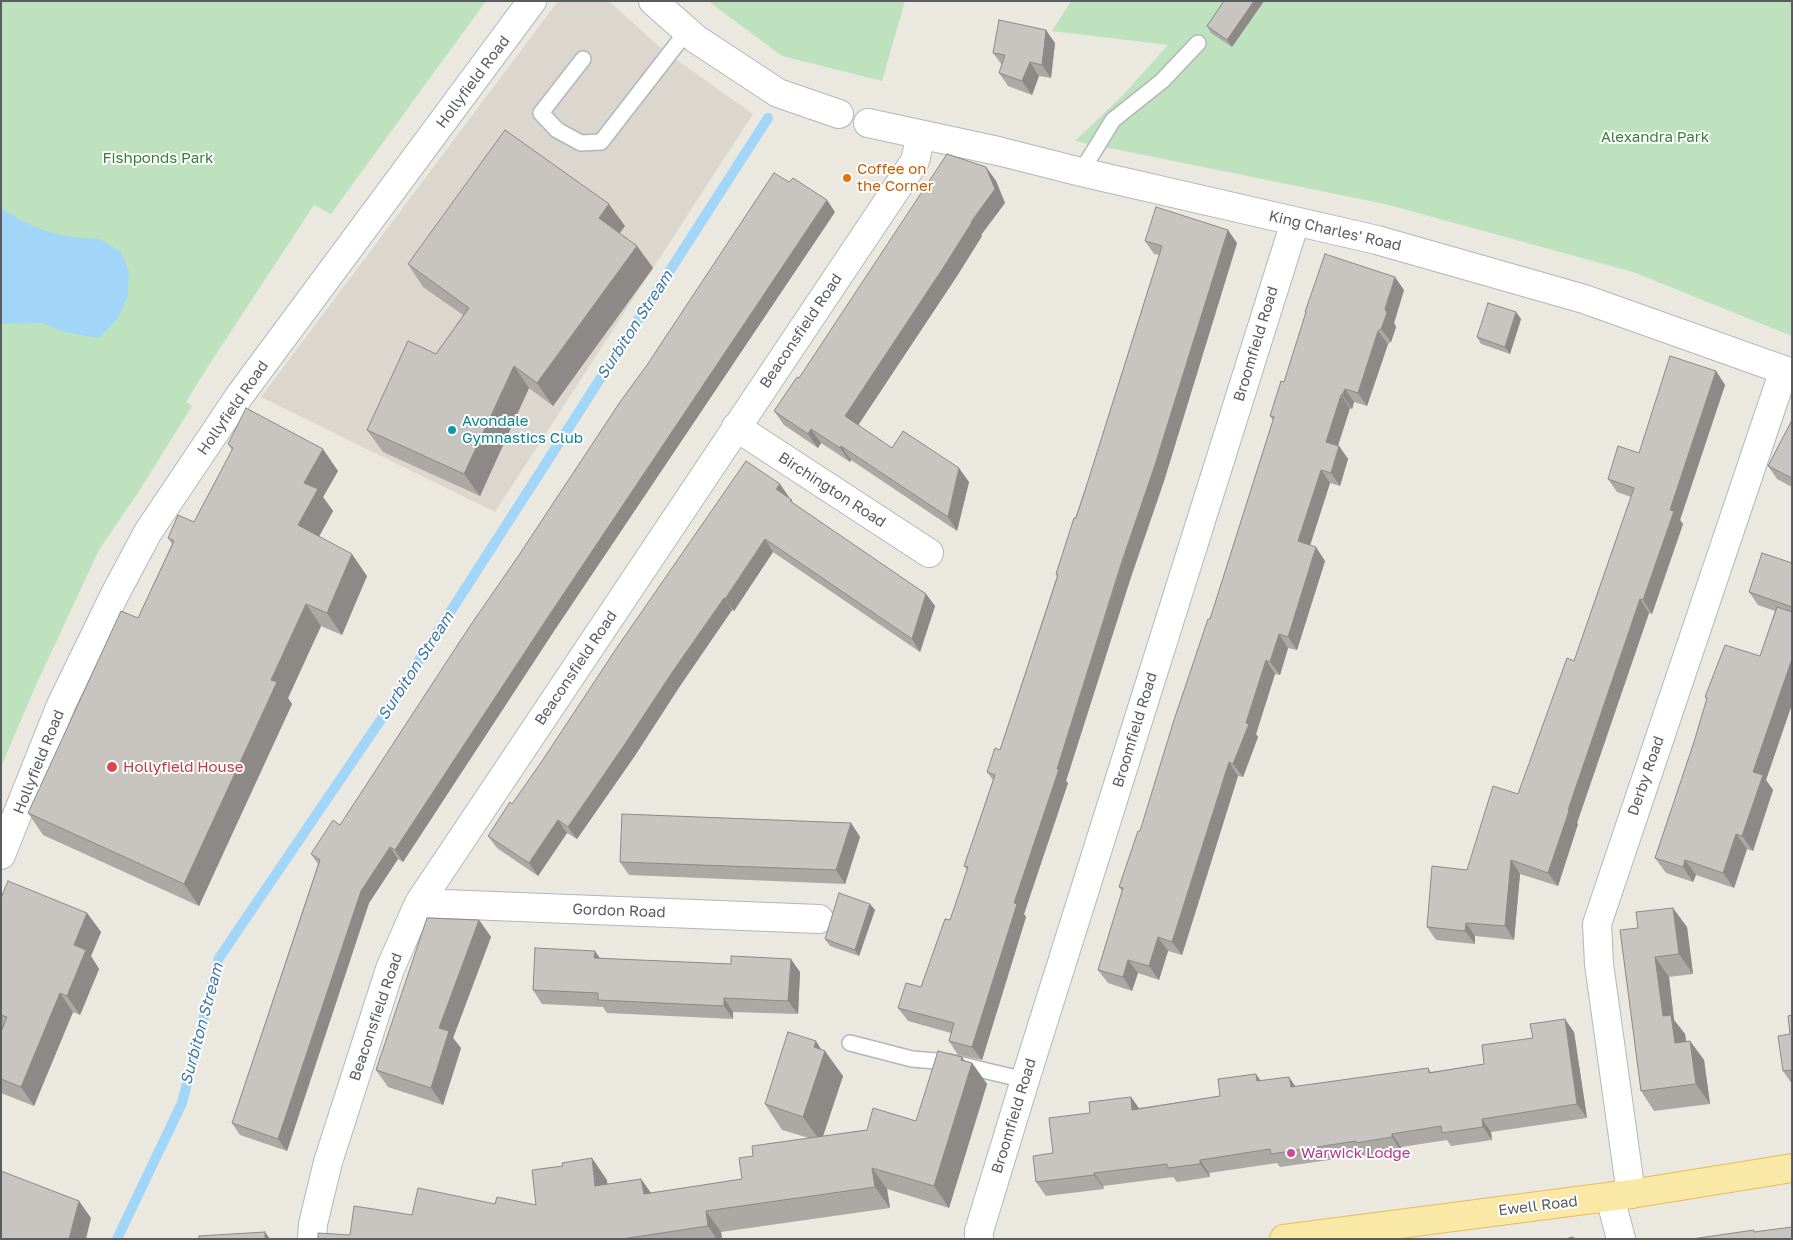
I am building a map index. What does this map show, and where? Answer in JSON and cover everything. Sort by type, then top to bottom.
[{"type":"main road","name":"Ewell Road","points":[[1284,1239],[1620,1196],[1792,1168]]},
{"type":"street","name":"Hollyfield Road","points":[[1,855],[61,706],[115,594],[148,532],[240,395],[532,1]]},
{"type":"street","points":[[653,1],[696,39],[778,93],[839,114]]},
{"type":"street","name":"King Charles' Road","points":[[868,123],[998,151],[1080,172],[1376,240],[1584,299],[1788,371]]},
{"type":"street","name":"Beaconsfield Road","points":[[312,1239],[313,1224],[328,1162],[390,969],[419,903],[915,161],[921,135]]},
{"type":"street","name":"Broomfield Road","points":[[980,1239],[979,1231],[1025,1080],[1295,222]]},
{"type":"street","name":"Derby Road","points":[[1621,1239],[1620,1196],[1597,924],[1788,371]]},
{"type":"street","name":"Birchington Road","points":[[736,427],[928,553]]},
{"type":"street","name":"Gordon Road","points":[[419,903],[819,919]]},
{"type":"lane","points":[[582,59],[540,113],[557,130],[581,143],[601,142],[687,31]]},
{"type":"lane","points":[[1080,172],[1113,120],[1162,81],[1198,43]]},
{"type":"lane","points":[[850,1043],[912,1059],[949,1062],[1025,1080]]},
{"type":"shaded area","points":[[558,1],[609,1],[664,51],[753,114],[495,512],[261,397]]},
{"type":"green space","name":"Fishponds Park","points":[[1,1],[486,1],[331,214],[314,205],[205,371],[186,402],[192,406],[141,488],[99,550],[36,685],[1,767]]},
{"type":"green space","points":[[708,1],[905,1],[882,81],[782,56]]},
{"type":"green space","name":"Alexandra Park","points":[[1071,1],[1792,1],[1792,336],[1633,272],[1385,204],[1075,141],[1125,93],[1168,45],[1052,31]]},
{"type":"water","points":[[1,208],[24,222],[46,231],[70,237],[100,239],[121,252],[129,272],[128,295],[118,318],[99,338],[64,332],[42,323],[1,324]]},
{"type":"building","points":[[1224,1],[1254,1],[1227,40],[1207,26]]},
{"type":"building","points":[[999,20],[1046,30],[1042,65],[1030,62],[1022,81],[999,73],[1005,55],[993,53]]},
{"type":"building","points":[[505,130],[609,204],[599,218],[637,246],[537,383],[514,366],[464,474],[367,430],[408,341],[436,354],[469,308],[408,264]]},
{"type":"building","points":[[947,154],[986,167],[995,189],[971,222],[947,262],[845,416],[892,448],[903,431],[959,468],[948,517],[841,446],[840,448],[811,429],[808,434],[774,411],[797,377],[799,378]]},
{"type":"building","points":[[774,173],[789,182],[793,178],[827,200],[546,620],[395,850],[390,847],[361,891],[278,1139],[232,1123],[320,860],[311,854],[333,820],[340,825],[470,626],[620,402],[647,365]]},
{"type":"building","points":[[1156,207],[1228,230],[1154,468],[1121,564],[1057,769],[1059,769],[1014,903],[1017,904],[972,1047],[949,1041],[954,1023],[898,1008],[906,983],[921,987],[945,919],[950,920],[968,867],[964,866],[995,775],[987,772],[995,748],[1000,750],[1058,575],[1056,574],[1089,478],[1162,246],[1145,241]]},
{"type":"building","points":[[1325,254],[1395,277],[1385,309],[1387,313],[1381,329],[1378,331],[1358,393],[1345,389],[1341,395],[1326,442],[1339,446],[1331,473],[1321,470],[1298,541],[1316,547],[1288,637],[1279,634],[1270,662],[1266,660],[1246,723],[1249,724],[1233,764],[1229,762],[1172,942],[1158,937],[1149,966],[1128,960],[1123,977],[1098,970],[1123,888],[1119,887],[1138,831],[1140,831],[1174,720],[1208,619],[1210,619],[1274,417],[1270,416],[1281,381],[1284,382]]},
{"type":"building","points":[[1488,303],[1516,312],[1505,347],[1477,337]]},
{"type":"building","points":[[1670,356],[1716,371],[1670,510],[1674,511],[1643,600],[1640,599],[1548,873],[1511,860],[1505,926],[1466,923],[1465,931],[1427,927],[1432,866],[1467,870],[1493,786],[1518,794],[1567,658],[1574,661],[1634,488],[1608,479],[1618,446],[1639,453]]},
{"type":"building","points":[[246,408],[323,449],[304,483],[318,489],[298,525],[352,554],[327,613],[306,604],[271,680],[277,682],[184,884],[28,813],[121,611],[138,618],[174,541],[168,538],[178,515],[194,522],[233,448],[228,444]]},
{"type":"building","points":[[1792,420],[1792,478],[1768,466]]},
{"type":"building","points":[[746,461],[780,484],[776,489],[792,500],[790,501],[926,594],[912,639],[765,539],[568,827],[558,820],[529,863],[488,836],[510,802],[512,804],[542,761],[616,649]]},
{"type":"building","points":[[1762,553],[1792,563],[1792,607],[1749,592]]},
{"type":"building","points":[[1777,607],[1792,612],[1792,659],[1753,772],[1763,775],[1742,836],[1736,834],[1723,873],[1685,860],[1683,867],[1655,858],[1694,742],[1707,698],[1705,697],[1725,645],[1760,656]]},
{"type":"building","points":[[622,814],[851,823],[836,870],[620,862]]},
{"type":"building","points":[[8,881],[87,913],[74,945],[86,950],[67,996],[60,993],[21,1087],[1,1079],[1,1032],[7,1017],[1,1015],[1,898]]},
{"type":"building","points":[[839,893],[870,904],[855,950],[825,939]]},
{"type":"building","points":[[1673,908],[1679,954],[1655,957],[1663,1016],[1671,1015],[1675,1043],[1690,1041],[1696,1084],[1641,1091],[1620,930],[1638,928],[1636,912]]},
{"type":"building","points":[[427,918],[479,920],[439,1028],[449,1031],[431,1088],[376,1070]]},
{"type":"building","points":[[535,948],[595,951],[594,958],[731,964],[731,956],[791,959],[788,1001],[724,998],[724,1006],[598,1000],[598,993],[533,990]]},
{"type":"building","points":[[1792,1015],[1792,1070],[1783,1071],[1778,1036],[1790,1034],[1788,1016]]},
{"type":"building","points":[[1565,1019],[1577,1104],[1482,1119],[1483,1127],[1442,1133],[1441,1126],[1392,1134],[1392,1137],[1356,1143],[1356,1141],[1271,1154],[1270,1149],[1200,1160],[1200,1164],[1167,1168],[1167,1164],[1036,1182],[1033,1156],[1053,1153],[1049,1118],[1090,1113],[1089,1102],[1131,1097],[1132,1110],[1220,1096],[1218,1079],[1256,1074],[1257,1081],[1289,1077],[1291,1087],[1428,1068],[1429,1073],[1484,1064],[1482,1045],[1533,1038],[1530,1024]]},
{"type":"building","points":[[788,1032],[816,1041],[814,1047],[825,1051],[803,1117],[765,1104]]},
{"type":"building","points":[[938,1051],[962,1057],[961,1060],[972,1063],[934,1186],[872,1168],[875,1187],[706,1211],[708,1226],[622,1239],[318,1239],[318,1233],[350,1235],[354,1206],[412,1215],[418,1188],[495,1204],[497,1197],[536,1205],[532,1170],[563,1166],[562,1163],[592,1158],[595,1186],[641,1179],[644,1194],[742,1179],[739,1158],[753,1156],[752,1146],[867,1130],[873,1108],[916,1121]]},
{"type":"building","points":[[1,1171],[79,1201],[69,1239],[1,1239]]},
{"type":"building","points":[[1792,1227],[1792,1239],[1692,1239],[1754,1230],[1754,1232]]},
{"type":"building","points":[[265,1232],[265,1239],[199,1239],[199,1236]]},
{"type":"waterway","name":"Surbiton Stream","points":[[117,1239],[182,1103],[219,958],[382,718],[768,118]]},
{"type":"place","name":"Coffee on the Corner","points":[[847,178]]},
{"type":"place","name":"Avondale Gymnastics Club","points":[[452,430]]},
{"type":"place","name":"Hollyfield House","points":[[112,767]]},
{"type":"place","name":"Warwick Lodge","points":[[1291,1153]]}]
